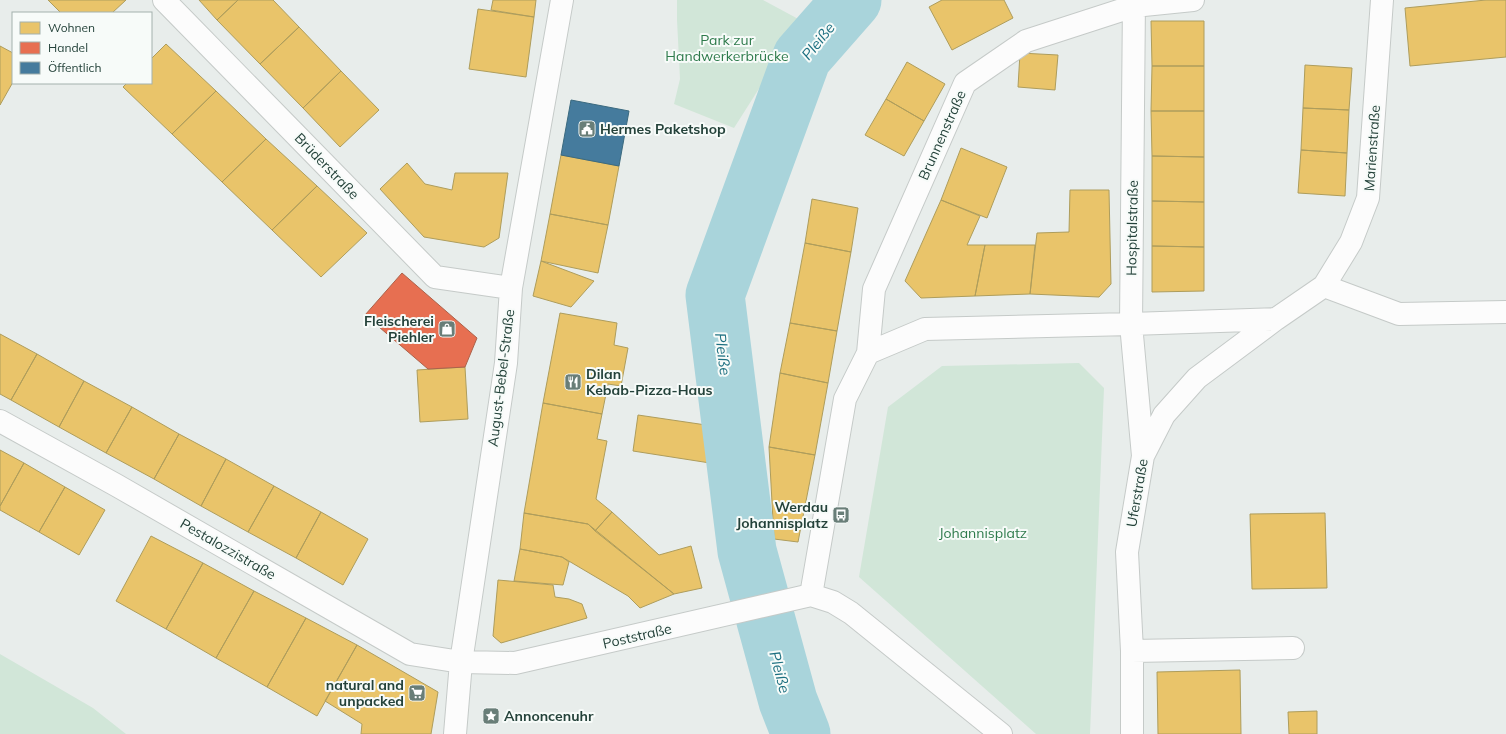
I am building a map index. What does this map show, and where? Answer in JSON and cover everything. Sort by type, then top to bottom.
[{"type":"street","name":"Brüderstraße","points":[[164,0],[435,277],[511,288]]},
{"type":"street","name":"August-Bebel-Straße","points":[[455,734],[461,662],[506,363],[511,288],[562,0]]},
{"type":"street","name":"Brunnenstraße","points":[[868,353],[874,289],[965,83],[1026,41],[1134,3],[1193,0]]},
{"type":"street","name":"Marienstraße","points":[[1324,286],[1351,242],[1368,198],[1382,0]]},
{"type":"street","name":"Hospitalstraße","points":[[1134,3],[1131,324],[1143,456]]},
{"type":"street","points":[[1324,286],[1400,314],[1506,312]]},
{"type":"street","name":"Uferstraße","points":[[1132,734],[1132,651],[1127,552],[1143,456],[1164,415],[1197,378],[1276,319],[1324,286]]},
{"type":"street","points":[[1001,734],[851,613],[832,602],[802,597],[845,399],[868,353],[925,329],[1276,319]]},
{"type":"street","name":"Pestalozzistraße","points":[[0,421],[116,485],[410,654],[461,662]]},
{"type":"street","name":"Poststraße","points":[[461,662],[516,663],[802,597]]},
{"type":"street","points":[[1132,651],[1293,648]]},
{"type":"green space","name":"Park zur Handwerkerbrücke","points":[[677,0],[763,0],[802,21],[734,128],[674,104],[680,79]]},
{"type":"green space","name":"Johannisplatz","points":[[1079,363],[1104,388],[1090,734],[1036,734],[859,577],[888,407],[942,366]]},
{"type":"green space","points":[[0,654],[93,708],[126,734],[0,734]]},
{"type":"building: Wohnen","points":[[48,0],[126,0],[113,12],[60,12]]},
{"type":"building: Wohnen","points":[[199,0],[238,0],[217,20]]},
{"type":"building: Wohnen","points":[[238,0],[273,0],[299,27],[260,64],[217,20]]},
{"type":"building: Wohnen","points":[[493,0],[536,0],[534,17],[491,10]]},
{"type":"building: Wohnen","points":[[942,0],[1004,0],[1013,18],[952,50],[929,7]]},
{"type":"building: Wohnen","points":[[1486,0],[1506,0],[1506,57],[1410,66],[1405,8]]},
{"type":"building: Wohnen","points":[[478,9],[534,17],[526,77],[469,69]]},
{"type":"building: Wohnen","points":[[1151,21],[1204,21],[1204,66],[1152,66]]},
{"type":"building: Wohnen","points":[[299,27],[341,71],[303,108],[260,64]]},
{"type":"building: Wohnen","points":[[166,44],[216,91],[172,134],[123,87],[126,84],[152,84],[152,58]]},
{"type":"building: Wohnen","points":[[0,46],[12,52],[12,84],[0,105]]},
{"type":"building: Wohnen","points":[[1020,53],[1058,55],[1055,90],[1018,87]]},
{"type":"building: Wohnen","points":[[907,62],[945,84],[924,121],[886,99]]},
{"type":"building: Wohnen","points":[[1305,65],[1352,68],[1349,110],[1303,108]]},
{"type":"building: Wohnen","points":[[1152,66],[1204,66],[1204,111],[1151,111]]},
{"type":"building: Wohnen","points":[[341,71],[379,110],[340,147],[303,108]]},
{"type":"building: Wohnen","points":[[216,91],[266,139],[222,182],[172,134]]},
{"type":"building: Wohnen","points":[[886,99],[924,121],[904,156],[865,135]]},
{"type":"building: Wohnen","points":[[1303,108],[1349,110],[1347,153],[1301,150]]},
{"type":"building: Wohnen","points":[[1151,111],[1204,111],[1204,157],[1152,156]]},
{"type":"building: Wohnen","points":[[266,139],[317,186],[272,230],[222,182]]},
{"type":"building: Wohnen","points":[[961,148],[1007,167],[987,218],[941,200]]},
{"type":"building: Wohnen","points":[[1301,150],[1347,153],[1345,196],[1298,193]]},
{"type":"building: Wohnen","points":[[561,155],[619,166],[608,225],[550,214]]},
{"type":"building: Wohnen","points":[[1152,156],[1204,157],[1204,202],[1152,201]]},
{"type":"building: Wohnen","points":[[407,163],[425,184],[452,190],[455,173],[508,173],[499,238],[484,247],[424,237],[380,189]]},
{"type":"building: Wohnen","points":[[317,186],[367,233],[321,277],[272,230]]},
{"type":"building: Wohnen","points":[[1070,190],[1109,190],[1111,284],[1099,297],[1030,294],[1037,233],[1069,232]]},
{"type":"building: Wohnen","points":[[812,199],[858,208],[851,252],[805,243]]},
{"type":"building: Wohnen","points":[[941,200],[980,216],[967,245],[985,245],[975,296],[921,298],[905,281]]},
{"type":"building: Wohnen","points":[[1152,201],[1204,202],[1204,247],[1152,246]]},
{"type":"building: Wohnen","points":[[550,214],[608,225],[598,273],[541,261]]},
{"type":"building: Wohnen","points":[[805,243],[851,252],[837,331],[790,323]]},
{"type":"building: Wohnen","points":[[985,245],[1035,245],[1030,294],[975,296]]},
{"type":"building: Wohnen","points":[[1152,246],[1204,247],[1204,291],[1152,292]]},
{"type":"building: Wohnen","points":[[541,261],[594,281],[571,307],[533,296]]},
{"type":"building: Wohnen","points":[[560,313],[617,323],[614,345],[628,348],[621,386],[608,384],[602,414],[543,403]]},
{"type":"building: Wohnen","points":[[790,323],[837,331],[828,383],[780,373]]},
{"type":"building: Wohnen","points":[[0,334],[37,354],[11,400],[0,394]]},
{"type":"building: Wohnen","points":[[37,354],[84,381],[59,427],[11,400]]},
{"type":"building: Wohnen","points":[[465,367],[468,419],[420,422],[417,370]]},
{"type":"building: Wohnen","points":[[780,373],[828,383],[815,455],[769,447]]},
{"type":"building: Wohnen","points":[[84,381],[132,407],[106,453],[59,427]]},
{"type":"building: Wohnen","points":[[543,403],[602,414],[597,439],[607,441],[596,499],[612,512],[595,531],[588,524],[524,513]]},
{"type":"building: Wohnen","points":[[132,407],[179,434],[154,479],[106,453]]},
{"type":"building: Wohnen","points":[[638,415],[706,425],[710,463],[633,451]]},
{"type":"building: Wohnen","points":[[179,434],[226,459],[201,506],[154,479]]},
{"type":"building: Wohnen","points":[[769,447],[815,455],[798,542],[774,539]]},
{"type":"building: Wohnen","points":[[0,450],[24,463],[0,506]]},
{"type":"building: Wohnen","points":[[226,459],[274,486],[248,532],[201,506]]},
{"type":"building: Wohnen","points":[[24,463],[65,487],[39,532],[0,510],[0,506]]},
{"type":"building: Wohnen","points":[[274,486],[321,512],[296,558],[248,532]]},
{"type":"building: Wohnen","points":[[65,487],[105,510],[79,555],[39,532]]},
{"type":"building: Wohnen","points":[[321,512],[368,539],[343,585],[296,558]]},
{"type":"building: Wohnen","points":[[612,512],[659,555],[691,546],[702,588],[674,594],[595,531]]},
{"type":"building: Wohnen","points":[[524,513],[588,524],[674,594],[640,608],[628,596],[562,557],[520,549]]},
{"type":"building: Wohnen","points":[[1325,513],[1327,588],[1252,589],[1250,514]]},
{"type":"building: Wohnen","points":[[151,536],[203,563],[166,629],[116,601]]},
{"type":"building: Wohnen","points":[[520,549],[562,557],[569,562],[563,585],[514,581]]},
{"type":"building: Wohnen","points":[[203,563],[254,591],[216,658],[166,629]]},
{"type":"building: Wohnen","points":[[498,580],[553,585],[555,597],[569,599],[582,604],[587,618],[501,643],[493,636]]},
{"type":"building: Wohnen","points":[[254,591],[306,618],[267,687],[216,658]]},
{"type":"building: Wohnen","points":[[306,618],[357,645],[317,716],[267,687]]},
{"type":"building: Wohnen","points":[[357,645],[438,692],[431,734],[361,734],[362,724],[325,701]]},
{"type":"building: Wohnen","points":[[1240,670],[1241,734],[1158,734],[1157,672]]},
{"type":"building: Wohnen","points":[[1317,711],[1317,734],[1289,734],[1288,712]]},
{"type":"building: Handel","points":[[402,273],[477,338],[465,367],[428,369],[365,315]]},
{"type":"building: Öffentlich","points":[[571,100],[629,111],[619,166],[561,155]]},
{"type":"waterway","name":"Pleiße","points":[[801,734],[788,701],[747,551],[715,295],[802,57],[852,0]]},
{"type":"place","name":"Hermes Paketshop","points":[[587,129]]},
{"type":"place","name":"Fleischerei Piehler","points":[[447,329]]},
{"type":"place","name":"Dilan Kebab-Pizza-Haus","points":[[573,382]]},
{"type":"place","name":"Werdau Johannisplatz","points":[[841,515]]},
{"type":"place","name":"natural and unpacked","points":[[417,693]]},
{"type":"place","name":"Annoncenuhr","points":[[491,716]]}]
